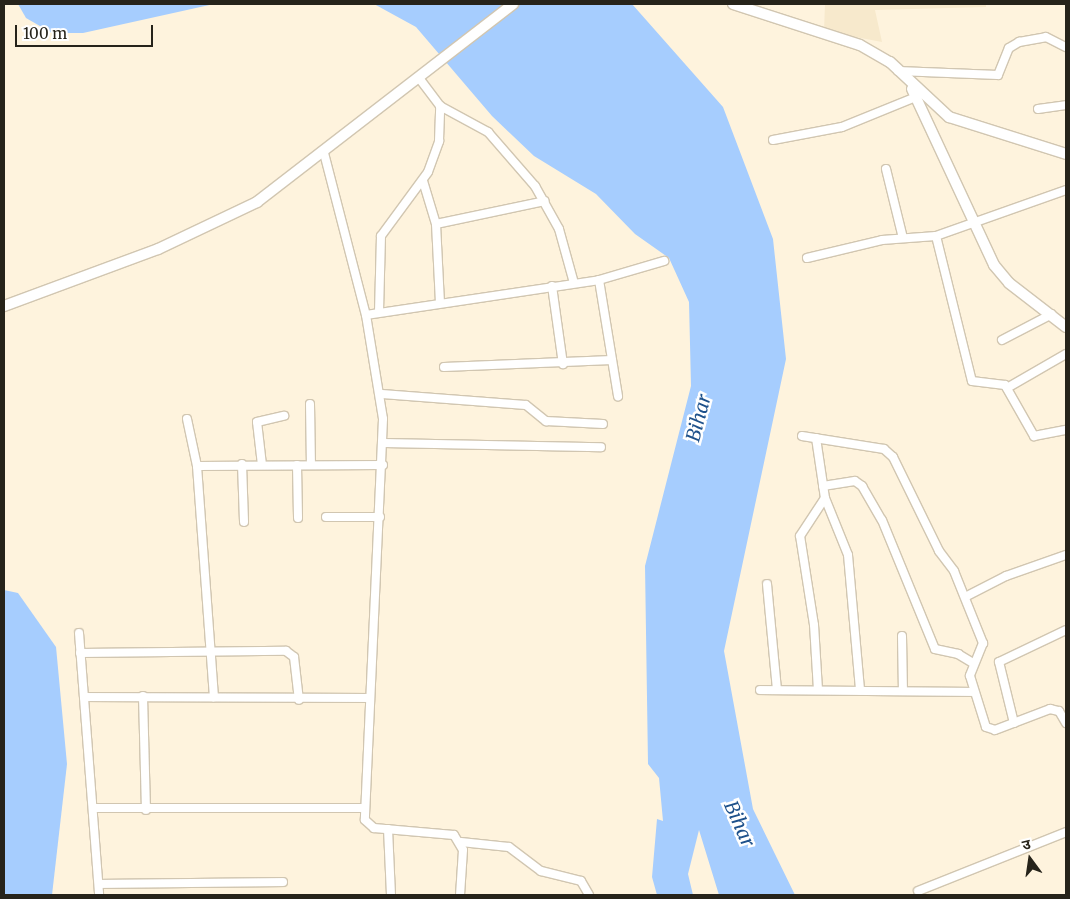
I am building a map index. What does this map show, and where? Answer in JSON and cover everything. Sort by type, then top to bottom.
[{"type":"street","points":[[4,306],[200,232],[257,202],[324,154],[513,4]]},
{"type":"street","points":[[732,4],[860,44],[898,71],[910,84],[949,117],[1066,154]]},
{"type":"street","points":[[898,71],[998,74],[1009,48],[1019,42],[1046,37],[1066,47]]},
{"type":"street","points":[[419,78],[440,106],[488,132],[545,201],[559,229],[574,283]]},
{"type":"street","points":[[910,84],[1000,273],[1066,326]]},
{"type":"street","points":[[773,140],[842,126],[916,97]]},
{"type":"street","points":[[1038,108],[1066,105]]},
{"type":"street","points":[[379,312],[381,236],[422,181],[439,142],[440,106]]},
{"type":"street","points":[[324,154],[366,315],[382,394],[384,443],[368,698],[364,808],[368,825],[446,831],[461,842],[510,847],[541,871],[581,881],[589,895]]},
{"type":"street","points":[[886,169],[903,238]]},
{"type":"street","points":[[422,181],[436,224],[440,303]]},
{"type":"street","points":[[808,258],[903,238],[936,236],[973,219],[1066,190]]},
{"type":"street","points":[[436,224],[545,201]]},
{"type":"street","points":[[936,236],[970,377],[978,384],[998,382],[1007,388],[1034,436],[1066,430]]},
{"type":"street","points":[[366,315],[599,280],[664,261]]},
{"type":"street","points":[[599,280],[618,396]]},
{"type":"street","points":[[552,286],[564,364]]},
{"type":"street","points":[[1002,340],[1052,314]]},
{"type":"street","points":[[1007,388],[1066,354]]},
{"type":"street","points":[[444,366],[564,364],[612,360]]},
{"type":"street","points":[[382,394],[526,404],[546,421],[602,424]]},
{"type":"street","points":[[310,404],[311,465]]},
{"type":"street","points":[[262,464],[257,422],[284,416]]},
{"type":"street","points":[[187,420],[197,466],[214,697]]},
{"type":"street","points":[[802,436],[889,452],[965,597],[984,648],[973,664],[974,692],[988,730],[1014,723],[1054,708],[1066,723]]},
{"type":"street","points":[[816,438],[822,486],[848,555],[860,690]]},
{"type":"street","points":[[384,443],[601,447]]},
{"type":"street","points":[[197,466],[242,464],[383,465]]},
{"type":"street","points":[[242,464],[244,522]]},
{"type":"street","points":[[297,465],[298,518]]},
{"type":"street","points":[[822,486],[855,481],[862,486],[882,520],[935,649],[958,654],[973,664]]},
{"type":"street","points":[[818,690],[814,625],[800,536],[826,498]]},
{"type":"street","points":[[326,517],[380,517]]},
{"type":"street","points":[[965,597],[998,580],[1066,555]]},
{"type":"street","points":[[768,584],[777,690]]},
{"type":"street","points":[[1014,723],[998,662],[1066,630]]},
{"type":"street","points":[[79,634],[95,808],[99,895]]},
{"type":"street","points":[[902,636],[903,690]]},
{"type":"street","points":[[80,653],[210,650],[291,653],[300,700]]},
{"type":"street","points":[[760,690],[974,692]]},
{"type":"street","points":[[84,697],[143,696],[300,700],[368,698]]},
{"type":"street","points":[[143,696],[146,810]]},
{"type":"street","points":[[95,808],[146,810],[364,808]]},
{"type":"street","points":[[388,828],[391,895]]},
{"type":"street","points":[[918,891],[1066,832]]},
{"type":"street","points":[[460,895],[461,842]]},
{"type":"street","points":[[99,884],[283,882]]},
{"type":"shaded area","points":[[825,4],[986,4],[986,7],[875,10],[882,42],[824,31]]},
{"type":"water","points":[[18,4],[214,4],[83,33],[52,33],[26,18]]},
{"type":"water","name":"Bihar","points":[[374,4],[632,4],[723,107],[773,239],[786,359],[724,651],[753,809],[795,895],[719,895],[699,830],[688,874],[693,895],[657,895],[652,877],[657,819],[663,821],[659,778],[648,764],[645,566],[691,386],[689,302],[669,258],[635,234],[596,194],[534,156],[492,116],[416,27]]},
{"type":"water","points":[[4,590],[18,593],[56,647],[67,764],[52,895],[4,895]]}]
